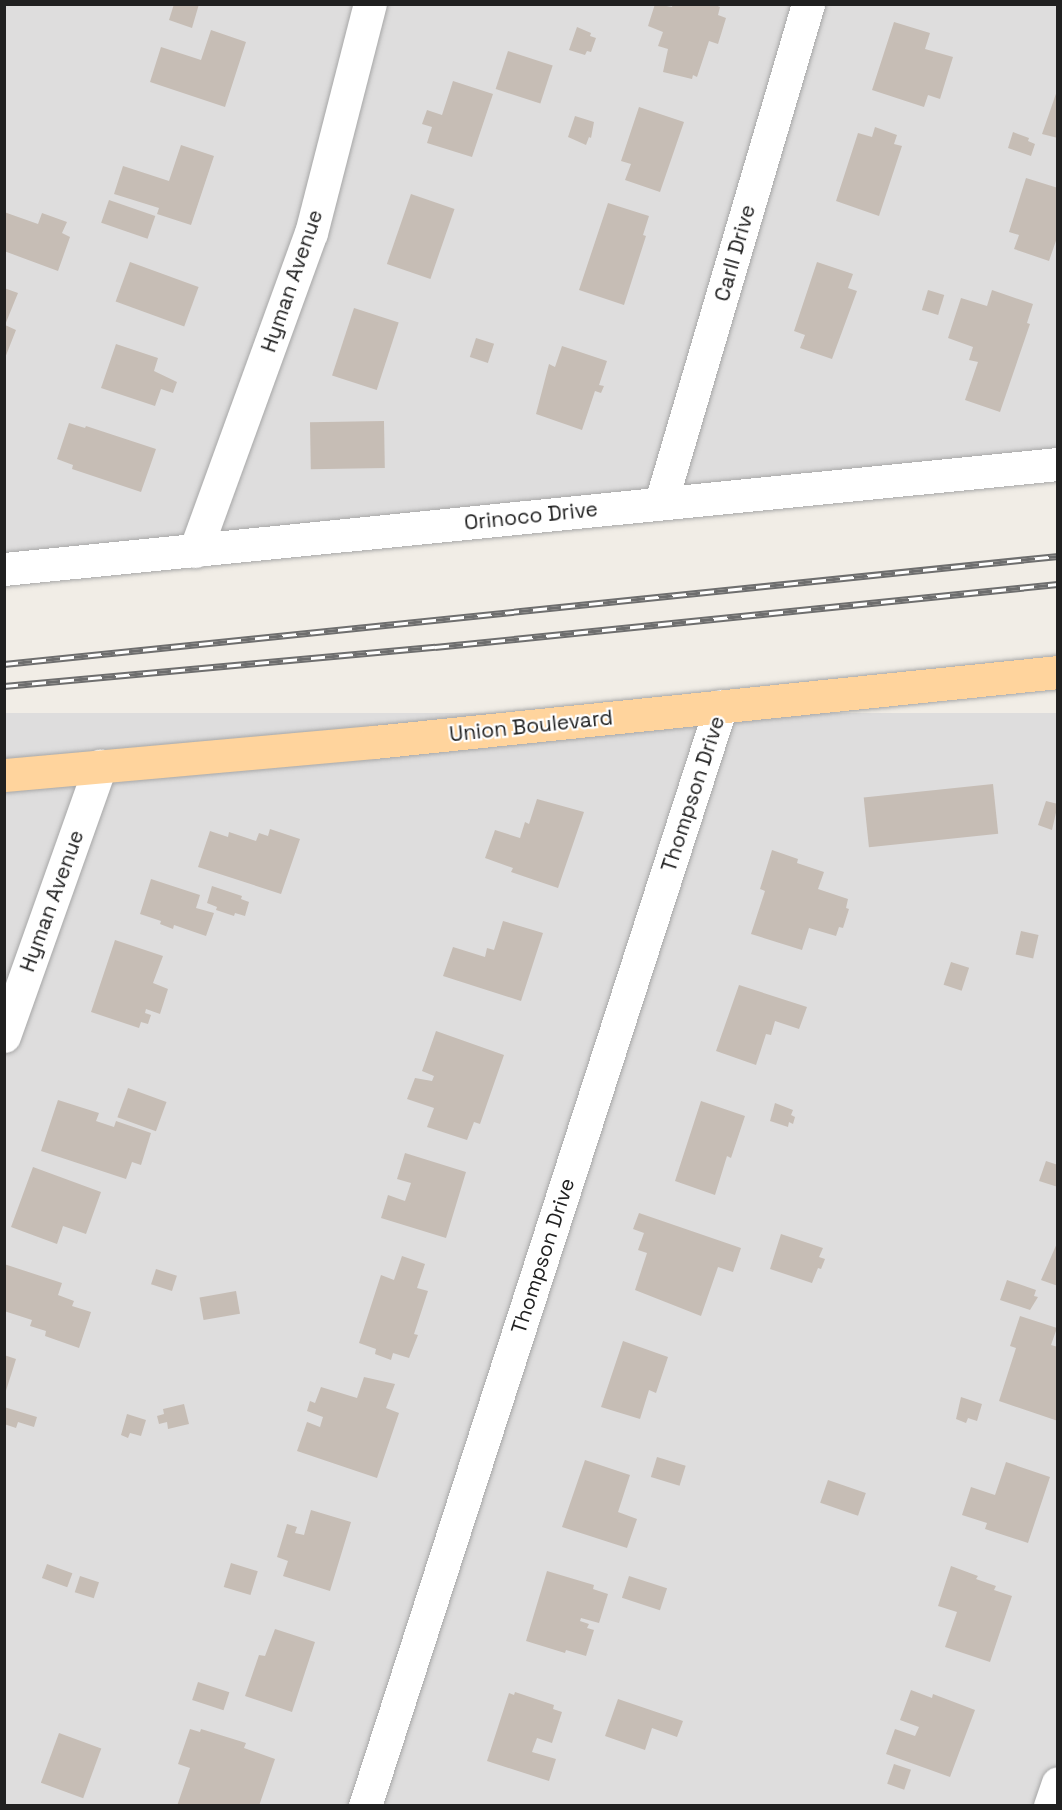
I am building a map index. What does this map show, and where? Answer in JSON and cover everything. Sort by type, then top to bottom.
[{"type":"main road","name":"Union Boulevard","points":[[4,775],[374,742],[1058,672]]},
{"type":"street","name":"Hyman Avenue","points":[[195,551],[311,233],[370,4]]},
{"type":"street","name":"Carll Drive","points":[[662,502],[808,4]]},
{"type":"street","name":"Orinoco Drive","points":[[4,569],[1058,464]]},
{"type":"street","name":"Thompson Drive","points":[[364,1806],[721,706]]},
{"type":"street","name":"Hyman Avenue","points":[[4,1036],[100,766]]},
{"type":"street","points":[[1050,1806],[1058,1783]]},
{"type":"shaded area","points":[[5,5],[1057,5],[1057,451],[5,569]]},
{"type":"shaded area","points":[[4,713],[1057,713],[1057,1805],[4,1805]]},
{"type":"building","points":[[174,4],[199,4],[192,28],[169,20]]},
{"type":"building","points":[[655,4],[672,7],[673,4],[713,4],[720,7],[718,15],[726,18],[718,44],[709,41],[697,77],[693,75],[692,79],[663,72],[668,49],[658,46],[663,32],[648,26]]},
{"type":"building","points":[[894,22],[930,33],[925,49],[953,57],[940,99],[928,95],[924,107],[872,90]]},
{"type":"building","points":[[577,27],[591,33],[590,36],[596,38],[591,52],[587,51],[585,55],[569,50]]},
{"type":"building","points":[[211,30],[246,42],[225,107],[150,82],[161,47],[201,60]]},
{"type":"building","points":[[508,51],[553,66],[540,104],[496,89]]},
{"type":"building","points":[[453,81],[493,94],[472,157],[427,143],[432,127],[422,124],[427,110],[442,115]]},
{"type":"building","points":[[1058,88],[1058,138],[1042,134]]},
{"type":"building","points":[[639,107],[684,122],[660,192],[625,180],[631,164],[621,161]]},
{"type":"building","points":[[575,116],[594,122],[591,138],[589,137],[586,145],[568,137]]},
{"type":"building","points":[[875,127],[897,135],[894,144],[902,146],[879,216],[836,201],[858,133],[872,137]]},
{"type":"building","points":[[1013,132],[1029,138],[1028,141],[1035,144],[1031,156],[1008,148]]},
{"type":"building","points":[[181,145],[214,156],[191,225],[157,214],[159,208],[114,194],[123,166],[169,181]]},
{"type":"building","points":[[1026,178],[1058,188],[1058,235],[1049,261],[1014,249],[1019,235],[1009,232]]},
{"type":"building","points":[[411,194],[454,209],[430,279],[387,264]]},
{"type":"building","points":[[109,200],[155,216],[148,239],[101,223]]},
{"type":"building","points":[[608,203],[649,216],[643,235],[646,236],[624,305],[579,290]]},
{"type":"building","points":[[4,212],[38,224],[42,213],[67,222],[62,233],[70,237],[58,271],[4,251]]},
{"type":"building","points":[[130,262],[199,287],[184,326],[116,301]]},
{"type":"building","points":[[817,262],[853,274],[848,288],[857,291],[832,359],[800,348],[805,335],[794,331]]},
{"type":"building","points":[[4,288],[18,293],[5,325],[16,330],[5,358]]},
{"type":"building","points":[[928,290],[944,295],[938,315],[922,310]]},
{"type":"building","points":[[992,290],[1033,304],[1027,323],[1030,324],[1000,412],[965,400],[978,362],[969,360],[973,347],[948,338],[961,298],[987,306]]},
{"type":"building","points":[[354,308],[399,323],[377,390],[332,376]]},
{"type":"building","points":[[476,338],[494,344],[488,363],[470,357]]},
{"type":"building","points":[[116,344],[158,358],[154,371],[177,382],[173,393],[161,389],[155,406],[101,388]]},
{"type":"building","points":[[562,346],[607,361],[599,385],[604,386],[601,393],[595,391],[582,430],[536,414],[549,364],[555,367]]},
{"type":"building","points":[[384,421],[385,468],[311,469],[310,422]]},
{"type":"building","points":[[69,423],[85,428],[86,426],[156,449],[141,492],[72,469],[73,465],[57,459]]},
{"type":"building","points":[[993,784],[998,834],[869,847],[864,798]]},
{"type":"building","points":[[537,799],[584,812],[558,888],[511,872],[513,868],[485,858],[495,830],[520,838],[525,822],[529,824]]},
{"type":"building","points":[[1046,801],[1058,804],[1052,830],[1038,825]]},
{"type":"building","points":[[270,829],[300,839],[281,894],[198,867],[210,831],[228,837],[229,832],[256,841],[259,833],[268,836]]},
{"type":"building","points":[[772,850],[798,859],[797,863],[824,872],[818,889],[848,899],[846,908],[849,909],[843,928],[839,927],[836,936],[809,928],[802,950],[751,934],[765,891],[760,889]]},
{"type":"building","points":[[151,879],[200,895],[196,908],[214,913],[206,936],[174,925],[173,929],[160,924],[161,921],[140,914]]},
{"type":"building","points":[[212,886],[242,896],[241,899],[249,902],[245,916],[235,913],[234,916],[216,910],[217,907],[207,903]]},
{"type":"building","points":[[503,921],[543,933],[521,1001],[443,976],[453,947],[485,957],[487,948],[494,950]]},
{"type":"building","points":[[1021,931],[1039,935],[1033,958],[1016,954]]},
{"type":"building","points":[[115,940],[163,956],[153,983],[168,989],[160,1014],[146,1009],[145,1013],[151,1015],[148,1024],[141,1022],[139,1028],[91,1012]]},
{"type":"building","points":[[951,962],[969,968],[962,991],[944,985]]},
{"type":"building","points":[[739,985],[807,1007],[799,1029],[775,1021],[771,1035],[766,1034],[756,1065],[716,1051]]},
{"type":"building","points":[[436,1031],[504,1055],[480,1124],[474,1122],[467,1140],[427,1127],[434,1108],[407,1099],[415,1078],[432,1081],[434,1076],[422,1071]]},
{"type":"building","points":[[128,1088],[167,1102],[156,1131],[117,1117]]},
{"type":"building","points":[[58,1100],[99,1113],[96,1121],[114,1127],[116,1121],[151,1133],[141,1165],[132,1162],[126,1179],[41,1151]]},
{"type":"building","points":[[701,1101],[745,1116],[731,1158],[727,1156],[715,1195],[675,1181]]},
{"type":"building","points":[[775,1103],[793,1110],[791,1115],[795,1117],[793,1124],[789,1122],[788,1127],[770,1121]]},
{"type":"building","points":[[405,1153],[466,1172],[446,1238],[381,1218],[388,1195],[405,1201],[411,1183],[397,1179]]},
{"type":"building","points":[[1046,1161],[1058,1165],[1058,1187],[1039,1181]]},
{"type":"building","points":[[33,1167],[101,1192],[86,1234],[63,1226],[57,1244],[11,1227]]},
{"type":"building","points":[[639,1213],[741,1248],[733,1272],[718,1267],[701,1316],[635,1290],[647,1253],[638,1250],[644,1233],[633,1229]]},
{"type":"building","points":[[781,1234],[823,1248],[819,1257],[825,1259],[821,1269],[818,1268],[812,1283],[770,1269]]},
{"type":"building","points":[[1058,1241],[1058,1286],[1041,1280]]},
{"type":"building","points":[[402,1256],[425,1264],[417,1288],[428,1291],[414,1334],[418,1335],[409,1358],[393,1353],[391,1360],[375,1354],[376,1349],[359,1343],[381,1275],[394,1280]]},
{"type":"building","points":[[4,1264],[62,1283],[58,1295],[74,1301],[72,1306],[91,1312],[79,1348],[45,1336],[46,1331],[30,1326],[32,1320],[4,1311]]},
{"type":"building","points":[[156,1269],[177,1276],[172,1291],[151,1284]]},
{"type":"building","points":[[1007,1280],[1036,1290],[1034,1296],[1038,1297],[1030,1310],[1000,1300]]},
{"type":"building","points":[[236,1291],[240,1314],[204,1320],[200,1297]]},
{"type":"building","points":[[1020,1316],[1057,1328],[1051,1345],[1058,1347],[1058,1421],[999,1401],[1016,1348],[1010,1346]]},
{"type":"building","points":[[623,1341],[668,1357],[656,1393],[649,1390],[640,1419],[601,1407]]},
{"type":"building","points":[[4,1355],[16,1359],[5,1394],[4,1394]]},
{"type":"building","points":[[364,1377],[395,1384],[386,1408],[399,1413],[377,1478],[297,1451],[307,1422],[320,1427],[323,1417],[307,1411],[310,1401],[315,1403],[321,1387],[357,1398]]},
{"type":"building","points":[[961,1397],[982,1404],[977,1421],[968,1418],[966,1423],[956,1419]]},
{"type":"building","points":[[184,1404],[189,1424],[168,1429],[167,1422],[159,1424],[157,1416],[164,1414],[163,1409]]},
{"type":"building","points":[[4,1407],[37,1417],[34,1427],[18,1422],[16,1428],[4,1424]]},
{"type":"building","points":[[127,1414],[146,1420],[141,1436],[130,1433],[128,1438],[121,1435]]},
{"type":"building","points":[[657,1457],[686,1466],[680,1486],[651,1477]]},
{"type":"building","points":[[585,1460],[630,1475],[618,1512],[637,1519],[627,1548],[562,1527]]},
{"type":"building","points":[[1006,1462],[1050,1477],[1028,1543],[985,1529],[987,1523],[962,1515],[971,1487],[995,1495]]},
{"type":"building","points":[[828,1480],[866,1493],[858,1516],[820,1503]]},
{"type":"building","points":[[311,1510],[351,1522],[330,1591],[283,1576],[288,1561],[277,1557],[287,1524],[297,1527],[295,1533],[304,1535]]},
{"type":"building","points":[[231,1563],[258,1571],[250,1595],[224,1587]]},
{"type":"building","points":[[47,1564],[72,1573],[67,1587],[42,1578]]},
{"type":"building","points":[[951,1566],[978,1576],[976,1579],[996,1586],[994,1590],[1012,1596],[990,1662],[945,1647],[957,1612],[938,1606]]},
{"type":"building","points":[[547,1571],[594,1585],[593,1589],[608,1594],[599,1623],[581,1618],[580,1621],[589,1624],[587,1628],[594,1630],[586,1656],[566,1650],[565,1653],[526,1641]]},
{"type":"building","points":[[80,1576],[99,1582],[94,1598],[75,1592]]},
{"type":"building","points":[[629,1576],[667,1588],[660,1610],[622,1598]]},
{"type":"building","points":[[275,1629],[315,1642],[292,1712],[245,1696],[259,1655],[265,1656]]},
{"type":"building","points":[[198,1682],[229,1692],[224,1710],[192,1700]]},
{"type":"building","points":[[911,1690],[932,1698],[933,1694],[975,1710],[950,1777],[886,1754],[895,1729],[915,1736],[919,1727],[900,1720]]},
{"type":"building","points":[[515,1692],[554,1705],[553,1709],[562,1712],[552,1743],[537,1738],[532,1752],[556,1759],[549,1781],[487,1761],[509,1693],[514,1695]]},
{"type":"building","points":[[618,1699],[683,1721],[677,1737],[652,1728],[645,1750],[605,1736]]},
{"type":"building","points":[[190,1729],[200,1732],[201,1729],[246,1743],[244,1748],[275,1759],[259,1806],[177,1806],[190,1768],[178,1764]]},
{"type":"building","points":[[59,1733],[101,1748],[83,1798],[41,1783]]},
{"type":"building","points":[[894,1764],[911,1770],[904,1790],[887,1784]]},
{"type":"railway","points":[[4,664],[1058,556]]},
{"type":"railway","points":[[4,686],[435,647],[1058,584]]}]
